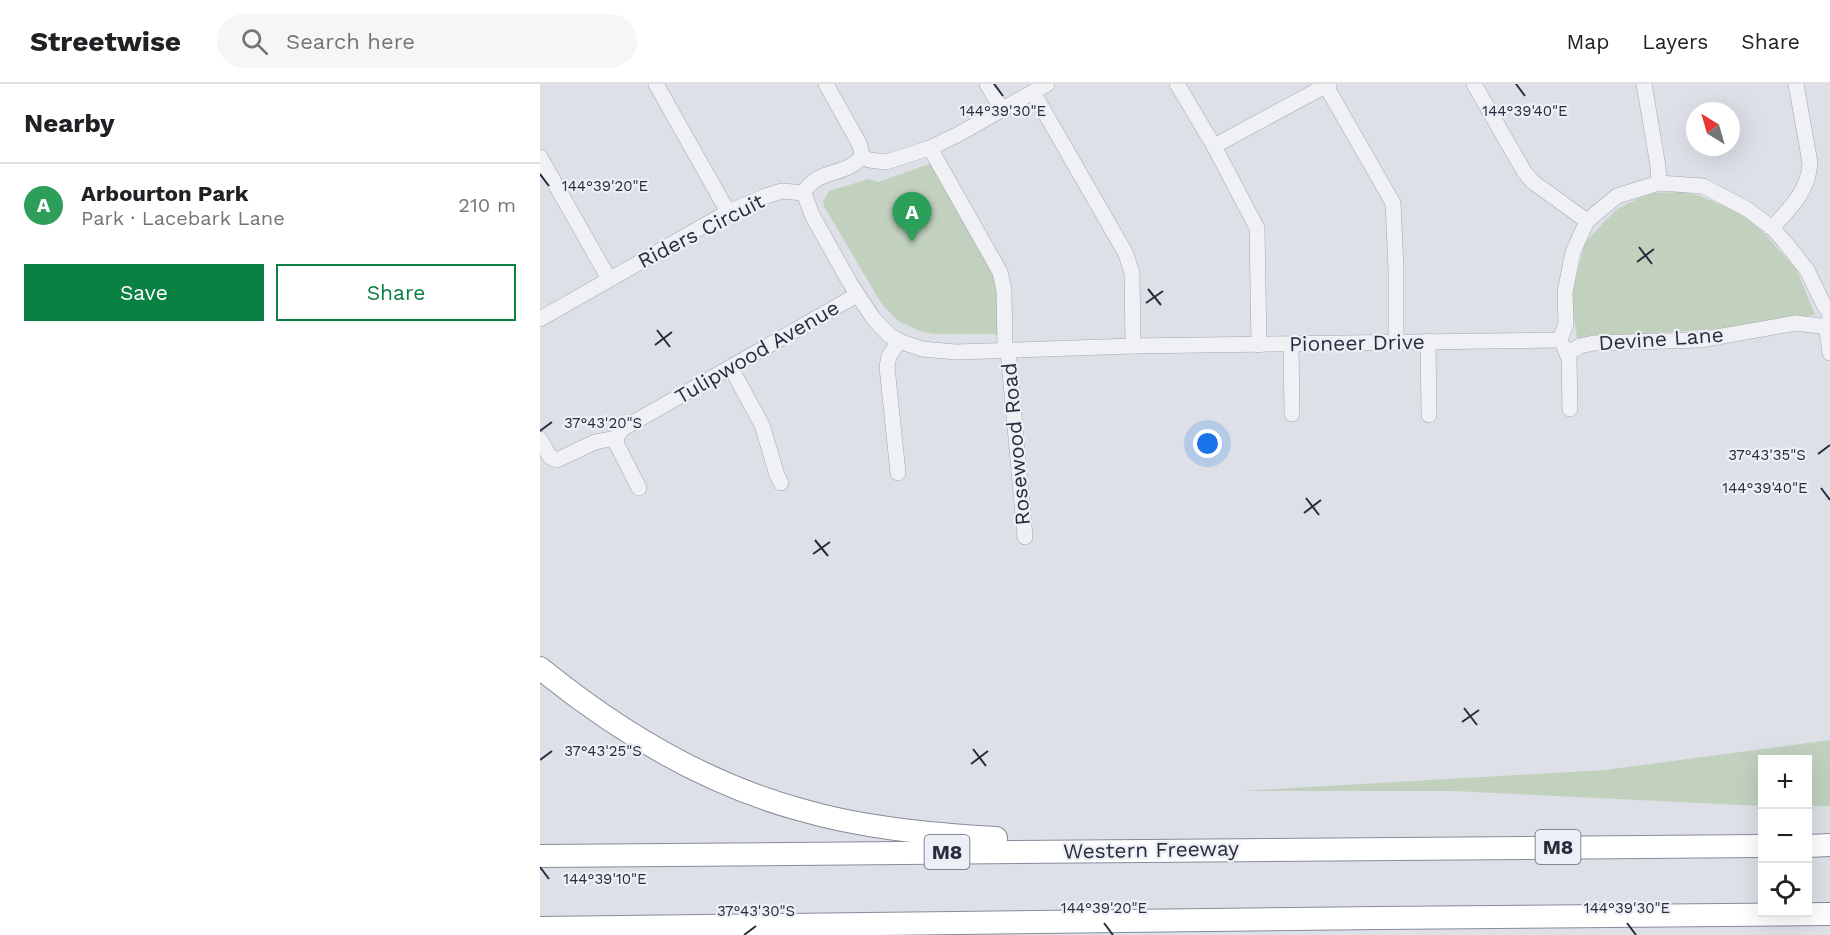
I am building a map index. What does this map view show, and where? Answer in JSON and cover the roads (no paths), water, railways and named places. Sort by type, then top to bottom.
[{"type":"highway","points":[[540,668],[613,723],[674,758],[760,796],[796,809],[829,817],[916,832],[994,838],[1354,848]]},
{"type":"highway","points":[[1812,846],[1830,845]]},
{"type":"highway","name":"Western Freeway","points":[[540,856],[1758,846]]},
{"type":"highway","points":[[540,928],[1830,914]]},
{"type":"highway","points":[[1180,935],[1379,918]]},
{"type":"street","points":[[656,84],[728,212]]},
{"type":"street","points":[[826,84],[860,145],[862,156],[869,160],[886,162],[930,148],[1047,84]]},
{"type":"street","points":[[987,84],[1002,110]]},
{"type":"street","points":[[1177,84],[1214,146],[1257,228],[1259,345]]},
{"type":"street","points":[[1474,84],[1533,182],[1587,221]]},
{"type":"street","points":[[1644,84],[1659,183]]},
{"type":"street","points":[[1772,228],[1805,188],[1809,176],[1810,163],[1796,84]]},
{"type":"street","points":[[1214,146],[1327,85],[1393,203],[1396,342]]},
{"type":"street","points":[[1033,92],[1126,254],[1132,273],[1133,346]]},
{"type":"street","name":"Rosewood Road","points":[[930,148],[1000,272],[1004,290],[1006,350],[1025,537]]},
{"type":"street","points":[[804,193],[807,186],[819,178],[848,168],[862,156]]},
{"type":"street","points":[[540,157],[609,279]]},
{"type":"street","points":[[1570,409],[1569,358],[1564,347],[1565,292],[1573,252],[1587,221],[1617,196],[1659,183],[1703,186],[1747,209],[1772,228],[1807,270],[1824,305],[1829,319],[1830,353]]},
{"type":"street","name":"Riders Circuit","points":[[540,320],[728,212],[766,196],[782,192],[804,193]]},
{"type":"street","name":"Pioneer Drive","points":[[804,193],[812,215],[857,295],[881,328],[899,341],[922,349],[933,351],[1006,350],[1428,341],[1564,347]]},
{"type":"street","name":"Tulipwood Avenue","points":[[616,438],[618,432],[628,424],[857,295]]},
{"type":"street","name":"Devine Lane","points":[[1564,347],[1594,343],[1700,340],[1829,319]]},
{"type":"street","points":[[898,473],[887,367],[889,356],[899,341]]},
{"type":"street","points":[[1428,341],[1429,415]]},
{"type":"street","points":[[1292,345],[1292,414]]},
{"type":"street","points":[[731,368],[762,425],[781,483]]},
{"type":"street","points":[[540,440],[550,457],[557,460],[595,441],[616,438],[619,451],[639,488]]},
{"type":"place","name":"Arbourton Park","points":[[912,242]]}]
